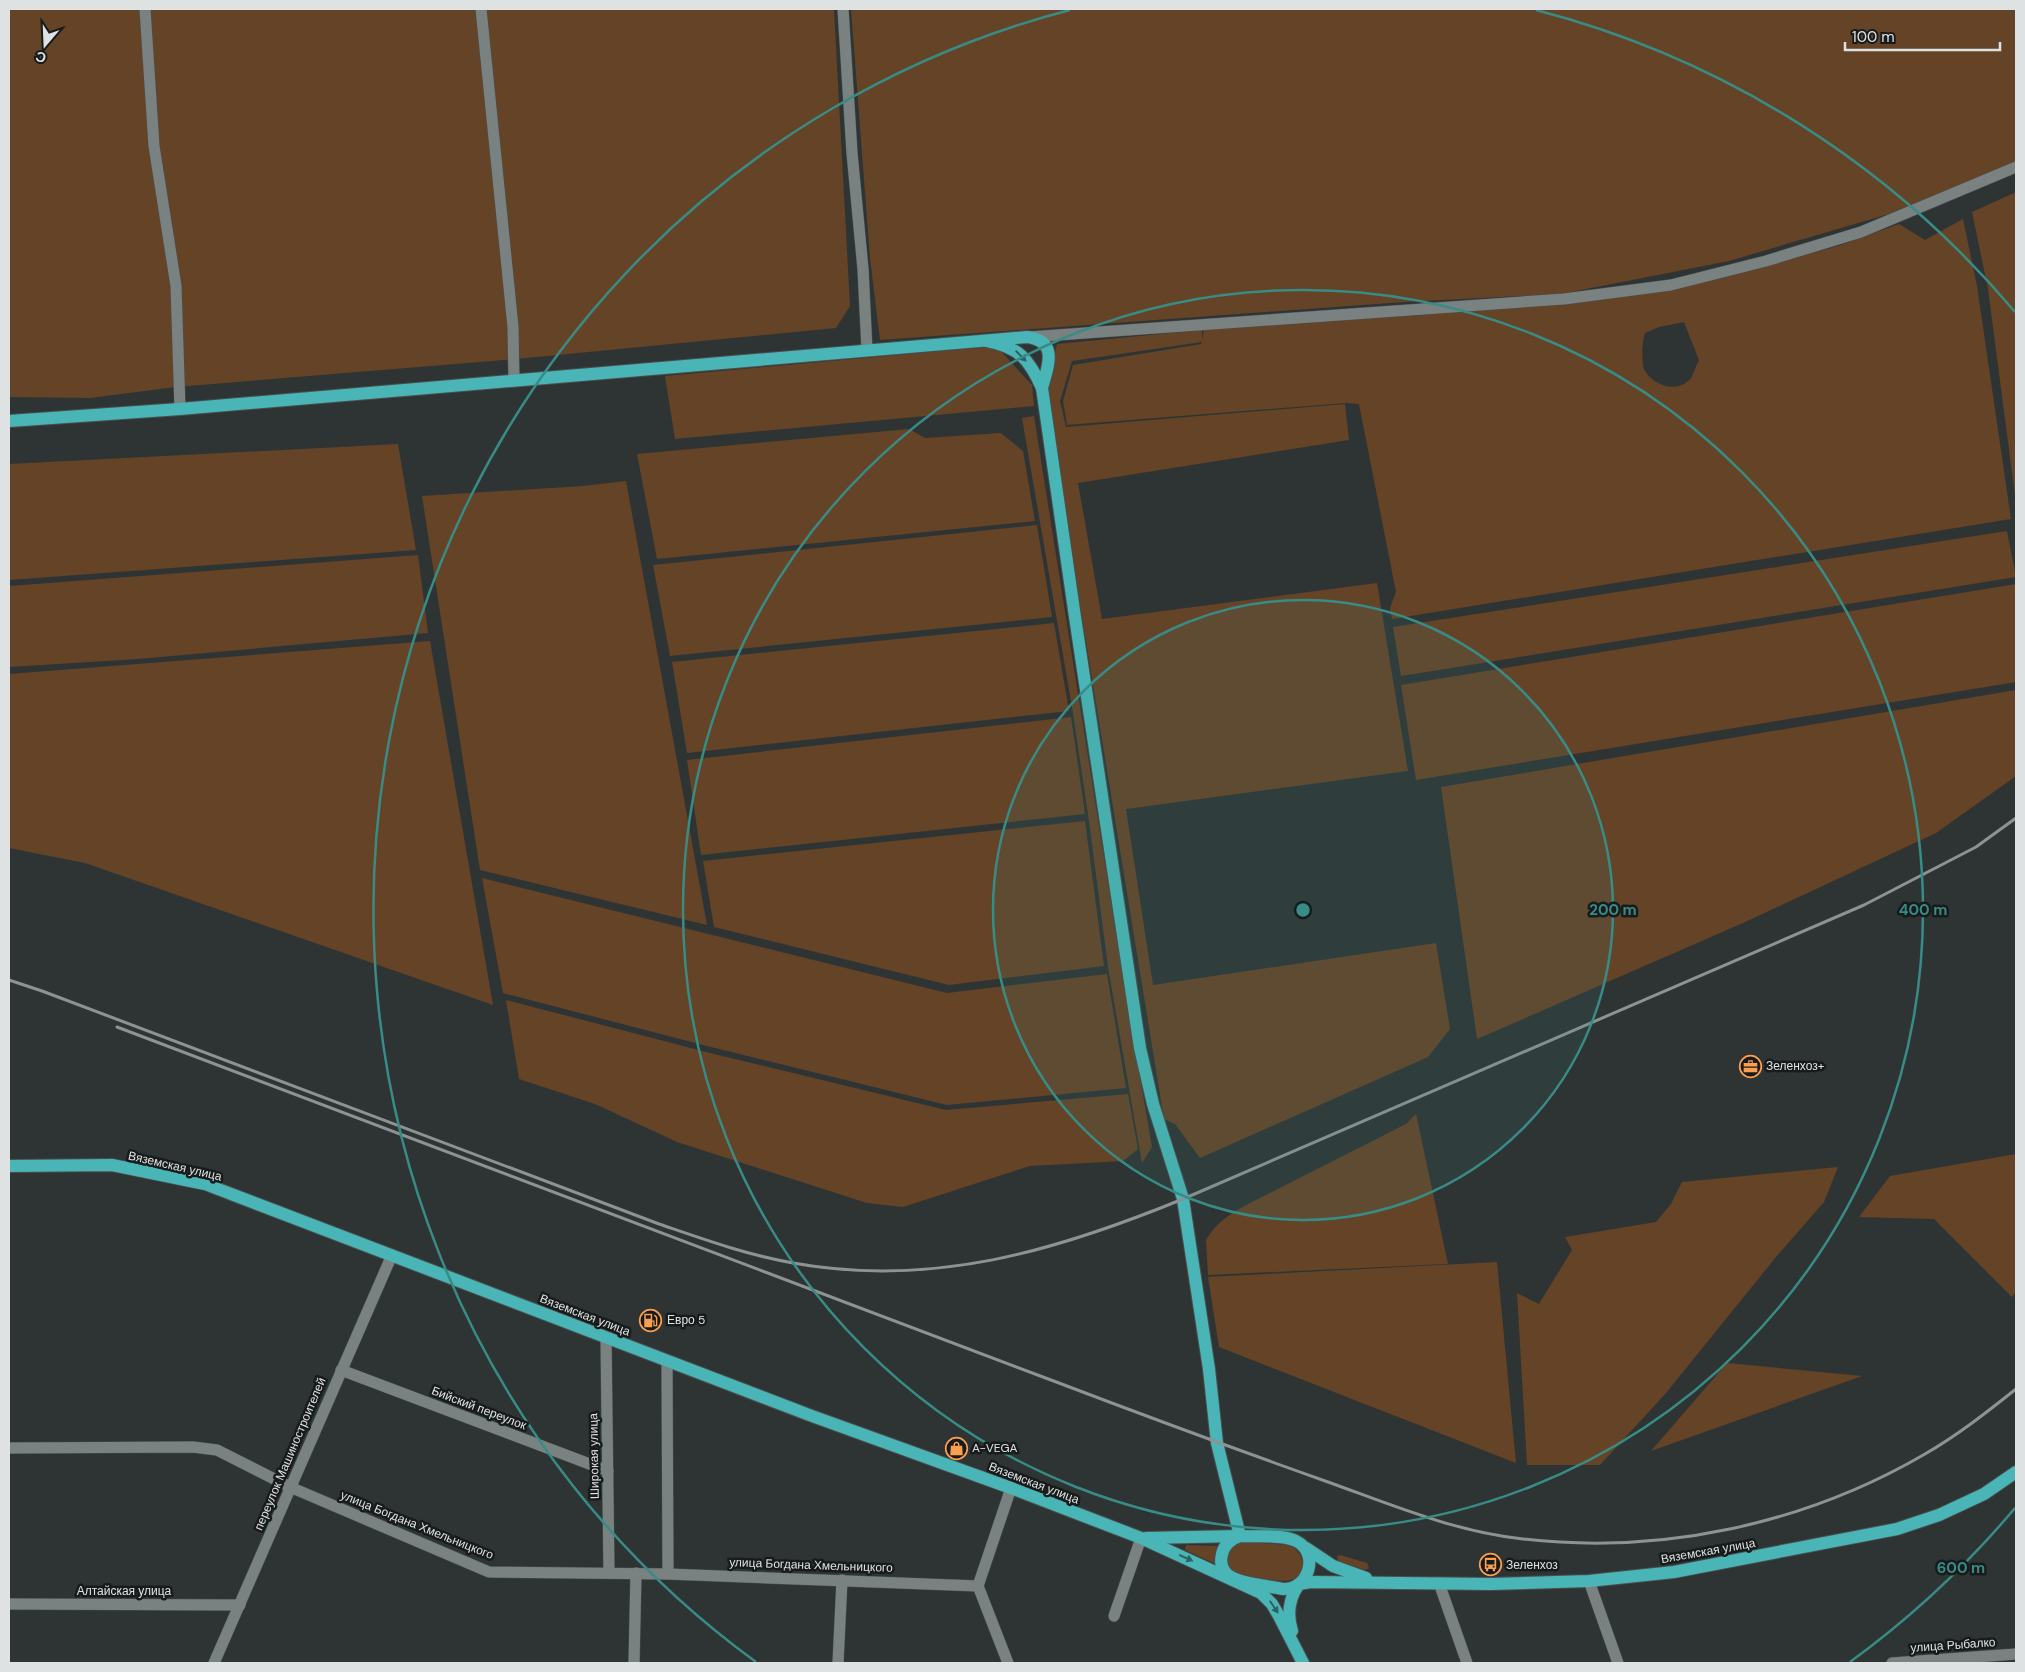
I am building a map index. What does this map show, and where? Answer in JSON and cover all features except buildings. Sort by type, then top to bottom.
[{"type":"main road","points":[[9,421],[180,409],[1027,338],[1041,341],[1047,347],[1049,353],[1049,363],[1042,388]]},
{"type":"main road","points":[[987,341],[1005,344],[1021,354],[1042,388],[1140,1048],[1153,1104],[1183,1199],[1209,1370],[1217,1442],[1240,1536]]},
{"type":"main road","name":"Вяземская улица","points":[[9,1166],[112,1165],[206,1184],[812,1416],[1011,1488],[1141,1538],[1234,1580]]},
{"type":"main road","name":"Вяземская улица","points":[[1388,1582],[1589,1581],[1674,1572],[1897,1529],[1938,1515],[1984,1494],[2016,1472]]},
{"type":"main road","points":[[1240,1536],[1228,1542],[1221,1555],[1224,1570],[1234,1580],[1255,1590],[1268,1599],[1282,1620],[1301,1663]]},
{"type":"main road","points":[[1141,1538],[1240,1536],[1287,1538],[1342,1570],[1388,1582]]},
{"type":"main road","points":[[1301,1663],[1291,1629],[1290,1617],[1291,1600],[1299,1584],[1307,1576],[1310,1566],[1308,1553],[1302,1545]]},
{"type":"main road","points":[[1234,1580],[1282,1589],[1311,1582],[1388,1582]]},
{"type":"street","points":[[145,9],[154,146],[176,286],[180,409]]},
{"type":"street","points":[[481,9],[513,327],[514,381]]},
{"type":"street","points":[[843,9],[852,153],[864,269],[867,350]]},
{"type":"street","points":[[1027,338],[1564,299],[1671,285],[1861,232],[2016,167]]},
{"type":"street","name":"переулок Машиностроителей","points":[[214,1663],[392,1255]]},
{"type":"street","name":"Широкая улица","points":[[606,1338],[610,1573]]},
{"type":"street","points":[[668,1361],[668,1574]]},
{"type":"street","name":"Бийский переулок","points":[[341,1370],[608,1471]]},
{"type":"street","name":"улица Богдана Хмельницкого","points":[[9,1448],[193,1447],[217,1450],[290,1487],[489,1572],[668,1574],[978,1586]]},
{"type":"street","points":[[1008,1663],[978,1586],[1011,1488]]},
{"type":"street","points":[[1114,1616],[1141,1538]]},
{"type":"street","points":[[634,1663],[636,1574]]},
{"type":"street","points":[[838,1663],[842,1580]]},
{"type":"street","points":[[1589,1581],[1618,1663]]},
{"type":"street","points":[[1439,1583],[1467,1663]]},
{"type":"street","name":"Алтайская улица","points":[[9,1604],[240,1605]]},
{"type":"street","name":"улица Рыбалко","points":[[1892,1663],[2016,1654]]},
{"type":"shaded area","points":[[9,9],[834,9],[850,306],[836,328],[516,359],[176,387],[90,398],[9,397]]},
{"type":"shaded area","points":[[851,9],[2016,9],[2016,162],[1906,209],[1729,261],[1561,294],[1404,302],[880,340],[870,258]]},
{"type":"shaded area","points":[[2016,192],[2016,503],[1988,289],[1972,212]]},
{"type":"shaded area","points":[[1963,219],[1977,286],[2011,519],[1392,619],[1390,608],[1396,592],[1359,404],[1346,403],[1067,425],[1063,401],[1073,365],[1201,344],[1202,342],[1072,361],[1060,401],[1066,427],[1345,404],[1349,440],[1078,483],[1102,619],[1377,583],[1408,771],[1126,809],[1153,985],[1436,943],[1450,1029],[1428,1057],[1200,1158],[1175,1124],[1164,1119],[1050,421],[1046,386],[1057,344],[1202,330],[1202,340],[1204,330],[1519,307],[1762,267],[1841,245],[1899,224],[1925,240]],"holes":[[[1684,322],[1699,360],[1691,378],[1686,383],[1673,387],[1660,384],[1654,381],[1644,368],[1642,352],[1645,333],[1659,327]]]},
{"type":"shaded area","points":[[996,346],[1032,385],[1034,406],[675,439],[665,376]]},
{"type":"shaded area","points":[[1034,416],[1126,997],[1152,1147],[1142,1163],[1108,967],[1073,713],[1022,418]]},
{"type":"shaded area","points":[[909,429],[925,438],[1001,433],[1023,451],[1035,521],[657,559],[637,454]]},
{"type":"shaded area","points":[[398,444],[416,550],[9,580],[9,464]]},
{"type":"shaded area","points":[[626,481],[707,925],[480,870],[422,496],[583,486]]},
{"type":"shaded area","points":[[1037,525],[1052,617],[670,656],[653,565]]},
{"type":"shaded area","points":[[2007,531],[2016,577],[1401,676],[1393,627]]},
{"type":"shaded area","points":[[418,555],[428,633],[138,659],[9,667],[9,586]]},
{"type":"shaded area","points":[[2016,584],[2016,682],[1416,780],[1401,685]]},
{"type":"shaded area","points":[[1054,623],[1069,711],[687,753],[672,662]]},
{"type":"shaded area","points":[[430,641],[493,1005],[85,863],[9,848],[9,674]]},
{"type":"shaded area","points":[[2016,690],[2016,776],[1936,833],[1743,923],[1477,1039],[1441,787]]},
{"type":"shaded area","points":[[1071,717],[1085,814],[701,855],[687,760]]},
{"type":"shaded area","points":[[1085,821],[1104,966],[949,985],[714,927],[703,861]]},
{"type":"shaded area","points":[[482,878],[947,993],[1107,974],[1126,1088],[947,1105],[503,993]]},
{"type":"shaded area","points":[[506,1000],[714,1054],[946,1110],[1128,1094],[1138,1149],[1123,1161],[1030,1166],[903,1207],[867,1203],[677,1142],[595,1104],[519,1079]]},
{"type":"shaded area","points":[[1416,1114],[1448,1264],[1208,1275],[1206,1240],[1222,1221],[1250,1203],[1406,1124]]},
{"type":"shaded area","points":[[2016,1154],[2016,1292],[2012,1297],[1934,1219],[1859,1217],[1890,1176]]},
{"type":"shaded area","points":[[1838,1167],[1824,1202],[1776,1257],[1666,1393],[1600,1465],[1527,1465],[1517,1293],[1539,1304],[1572,1250],[1565,1237],[1656,1222],[1671,1204],[1682,1182]]},
{"type":"shaded area","points":[[1497,1262],[1516,1463],[1219,1347],[1208,1277]]},
{"type":"shaded area","points":[[1727,1363],[1862,1376],[1651,1451]]},
{"type":"shaded area","points":[[1239,1542],[1292,1545],[1301,1556],[1303,1566],[1301,1573],[1296,1578],[1282,1581],[1246,1577],[1237,1574],[1228,1565],[1227,1557],[1231,1549]]},
{"type":"shaded area","points":[[1186,1545],[1219,1546],[1216,1552],[1216,1564],[1185,1550]]},
{"type":"shaded area","points":[[1340,1555],[1367,1563],[1369,1568],[1365,1570],[1338,1561],[1337,1556]]},
{"type":"railway","points":[[9,980],[659,1224],[725,1246],[793,1263],[844,1270],[895,1271],[944,1267],[992,1260],[1040,1249],[1135,1218],[1183,1199],[1864,905],[1976,847],[2016,818]]},
{"type":"railway","points":[[117,1027],[466,1161],[1189,1432],[1376,1500],[1449,1524],[1498,1535],[1575,1543],[1628,1542],[1680,1538],[1731,1529],[1782,1516],[1831,1499],[1879,1478],[1925,1454],[1961,1431],[2016,1389]]},
{"type":"place","name":"Зеленхоз+","points":[[1750,1066]]},
{"type":"place","name":"Евро 5","points":[[651,1320]]},
{"type":"place","name":"A-VEGA","points":[[956,1448]]},
{"type":"place","name":"Зеленхоз","points":[[1490,1565]]}]
